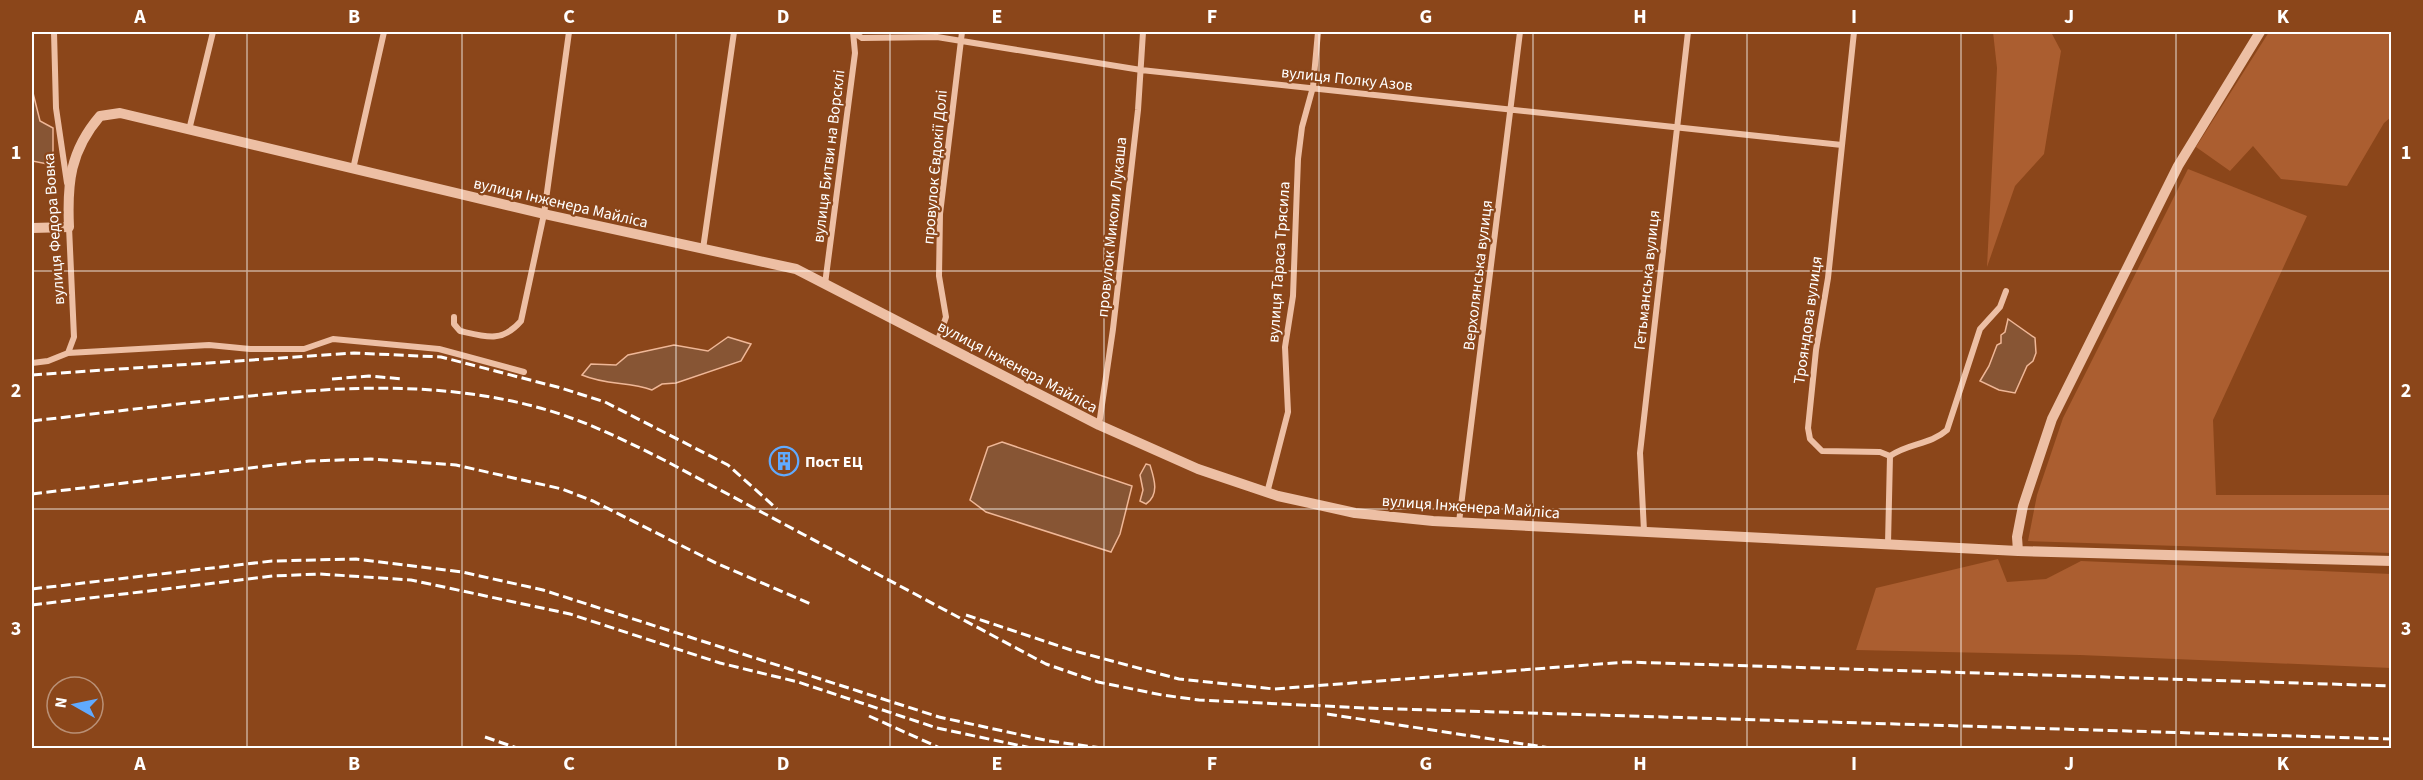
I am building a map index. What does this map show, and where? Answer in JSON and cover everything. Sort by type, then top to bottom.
[{"type":"street","name":"вулиця Федора Вовка","points":[[54,32],[56,108],[67,187],[74,337],[68,353]]},
{"type":"street","points":[[189,130],[213,32]]},
{"type":"street","points":[[353,169],[384,32]]},
{"type":"street","points":[[454,317],[454,324],[460,331],[500,337],[511,333],[521,321],[544,214],[569,32]]},
{"type":"street","points":[[703,249],[734,32]]},
{"type":"street","name":"вулиця Полку Азов","points":[[853,32],[862,38],[937,37],[1141,70],[1511,108],[1677,129],[1842,146]]},
{"type":"street","name":"вулиця Битви на Ворсклі","points":[[825,284],[855,53],[853,32]]},
{"type":"street","name":"провулок Євдокії Долі","points":[[938,340],[946,317],[939,276],[940,214],[962,32]]},
{"type":"street","name":"провулок Миколи Лукаша","points":[[1099,425],[1111,348],[1141,70],[1143,32]]},
{"type":"street","name":"вулиця Тараса Трясила","points":[[1268,493],[1288,412],[1286,347],[1293,296],[1298,159],[1302,127],[1313,87],[1317,32]]},
{"type":"street","name":"Верхолянська вулиця","points":[[1459,522],[1520,32]]},
{"type":"street","name":"Гетьманська вулиця","points":[[1644,531],[1640,453],[1688,32]]},
{"type":"street","name":"Трояндова вулиця","points":[[1854,32],[1808,428],[1810,439],[1822,451],[1880,452],[1890,456]]},
{"type":"street","points":[[2018,550],[2017,537],[2023,506],[2052,419],[2178,166],[2260,32]]},
{"type":"street","name":"вулиця Інженера Майліса","points":[[67,187],[76,153],[100,116],[120,113],[544,214],[796,269],[938,340],[1099,425],[1198,469],[1268,493],[1355,513],[1459,522],[1888,544],[2391,561]]},
{"type":"street","points":[[32,228],[69,227]]},
{"type":"street","points":[[1888,544],[1890,456],[1902,447],[1938,438],[1947,430],[1980,329],[2000,307],[2006,291]]},
{"type":"street","points":[[32,363],[48,361],[68,353],[209,345],[250,349],[304,349],[333,339],[439,349],[524,372]]},
{"type":"shaded area","points":[[1993,32],[2051,32],[2061,51],[2044,154],[2015,186],[1987,267],[1997,68]]},
{"type":"shaded area","points":[[2269,32],[2391,32],[2391,117],[2384,123],[2347,186],[2281,179],[2253,146],[2230,171],[2196,147]]},
{"type":"shaded area","points":[[32,89],[40,121],[53,128],[53,165],[32,161]]},
{"type":"shaded area","points":[[2188,169],[2307,216],[2213,420],[2216,495],[2391,495],[2391,553],[2028,541],[2037,495],[2063,418]]},
{"type":"shaded area","points":[[2008,319],[2035,338],[2036,353],[2033,361],[2027,366],[2015,393],[1999,390],[1980,381],[1997,345],[2001,343],[2001,335],[2005,332]]},
{"type":"shaded area","points":[[728,337],[751,344],[741,361],[676,383],[662,384],[652,390],[635,385],[601,381],[582,375],[591,364],[616,365],[628,355],[674,345],[708,351]]},
{"type":"shaded area","points":[[1002,442],[1132,486],[1120,534],[1111,552],[986,512],[970,500],[988,447]]},
{"type":"shaded area","points":[[1146,464],[1150,465],[1155,486],[1153,496],[1146,504],[1140,501],[1143,490],[1140,475]]},
{"type":"shaded area","points":[[1998,559],[2007,582],[2046,579],[2081,561],[2391,574],[2391,668],[2080,655],[1856,650],[1876,588]]},
{"type":"railway","points":[[32,375],[354,353],[441,357],[561,388],[605,402],[728,465],[777,509]]},
{"type":"railway","points":[[332,379],[369,376],[403,379]]},
{"type":"railway","points":[[32,421],[257,395],[344,389],[431,390],[474,394],[517,402],[560,414],[613,435],[1046,664],[1098,682],[1199,700],[1366,708],[2392,739]]},
{"type":"railway","points":[[32,494],[309,461],[371,459],[456,465],[562,489],[593,501],[718,564],[811,604]]},
{"type":"railway","points":[[32,589],[272,561],[356,559],[462,572],[543,590],[939,717],[1049,741],[1102,748]]},
{"type":"railway","points":[[32,605],[273,576],[320,574],[411,580],[570,614],[720,663],[798,682],[937,728],[1031,748]]},
{"type":"railway","points":[[966,615],[1071,650],[1179,679],[1274,689],[1626,662],[2392,686]]},
{"type":"railway","points":[[1327,714],[1550,748]]},
{"type":"railway","points":[[869,716],[940,748]]},
{"type":"railway","points":[[485,737],[517,748]]},
{"type":"place","name":"Пост ЕЦ","points":[[784,461]]}]
